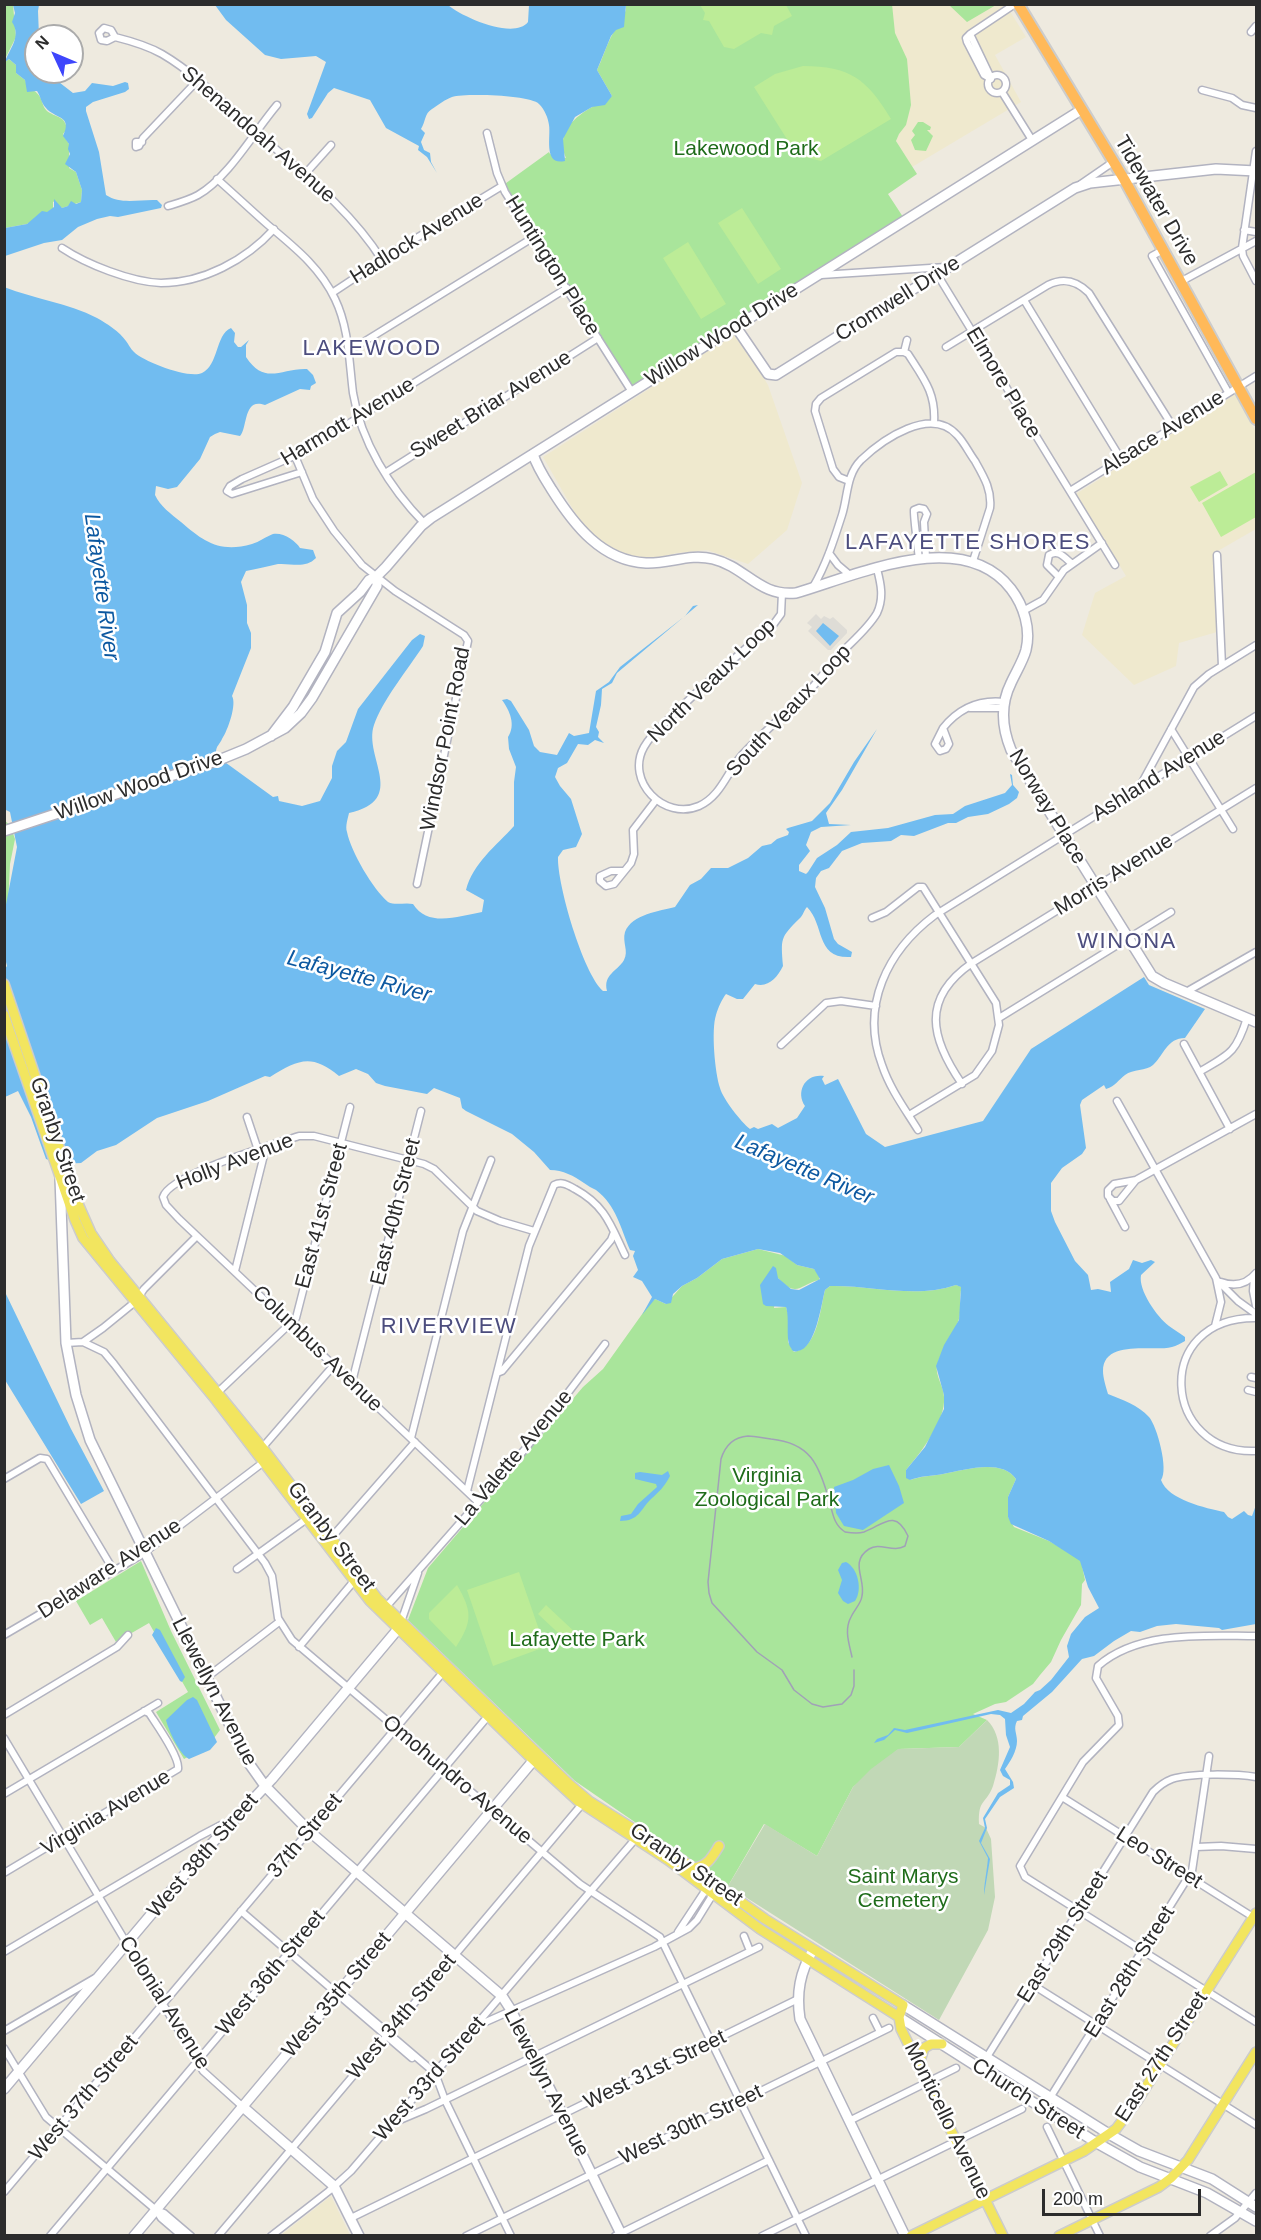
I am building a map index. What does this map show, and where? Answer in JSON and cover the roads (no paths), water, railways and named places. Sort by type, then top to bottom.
[{"type":"highway","name":"Tidewater Drive","points":[[1016,4],[1124,179],[1257,419]]},
{"type":"main road","name":"Granby Street","points":[[4,984],[64,1175],[75,1220],[83,1238],[216,1394],[310,1516],[370,1601],[536,1758],[566,1792],[694,1868],[760,1929],[808,1960]]},
{"type":"main road","name":"Granby Street","points":[[4,1015],[64,1175]]},
{"type":"main road","name":"Granby Street","points":[[310,1516],[332,1538],[399,1626]]},
{"type":"main road","name":"Granby Street","points":[[638,1836],[668,1860],[813,1950]]},
{"type":"main road","points":[[694,1868],[708,1863],[718,1846]]},
{"type":"main road","name":"East 27th Street","points":[[911,2235],[1064,2161],[1096,2143],[1122,2122],[1255,1917]]},
{"type":"main road","name":"Church Street","points":[[813,1950],[903,2005]]},
{"type":"main road","name":"Church Street","points":[[808,1960],[899,2017]]},
{"type":"main road","name":"Monticello Avenue","points":[[903,2005],[899,2017],[902,2028],[1004,2235]]},
{"type":"main road","points":[[919,2064],[924,2048],[931,2044],[942,2044]]},
{"type":"main road","points":[[1059,2235],[1159,2187],[1171,2178],[1182,2167],[1257,2052]]},
{"type":"street","points":[[1002,92],[996,93],[991,90],[989,85],[991,78],[970,33],[1016,4]]},
{"type":"street","points":[[1251,32],[1257,26]]},
{"type":"street","name":"Shenandoah Avenue","points":[[115,38],[134,42],[161,53],[198,80],[305,174],[356,223],[382,260]]},
{"type":"street","points":[[991,78],[997,76],[1004,79],[1005,88],[1002,92]]},
{"type":"street","points":[[142,142],[198,80]]},
{"type":"street","points":[[1202,90],[1232,98],[1242,105],[1257,108]]},
{"type":"street","points":[[1002,92],[1032,140]]},
{"type":"street","points":[[168,206],[199,195],[217,179],[277,105]]},
{"type":"street","name":"Willow Wood Drive","points":[[271,736],[293,707],[325,652],[337,613],[360,592],[369,579],[377,576],[424,524],[1082,110]]},
{"type":"street","name":"Huntington Place","points":[[487,133],[502,186],[632,392]]},
{"type":"street","points":[[305,174],[331,145]]},
{"type":"street","points":[[1257,151],[1242,248],[1243,256],[1257,281]]},
{"type":"street","name":"Cromwell Drive","points":[[736,327],[768,374],[773,376],[1113,162]]},
{"type":"street","name":"Cromwell Drive","points":[[1075,188],[1090,183],[1216,169],[1255,170]]},
{"type":"street","points":[[217,179],[310,262],[332,293],[339,309],[349,351],[353,392],[370,445],[402,499],[424,524]]},
{"type":"street","name":"Hadlock Avenue","points":[[332,293],[502,186]]},
{"type":"street","points":[[62,248],[79,260],[110,272],[154,282],[172,282],[192,279],[236,260],[258,246],[274,230]]},
{"type":"street","points":[[1244,230],[1257,232]]},
{"type":"street","points":[[349,351],[534,237]]},
{"type":"street","points":[[1180,283],[1257,241]]},
{"type":"street","points":[[1163,250],[1152,256],[1228,392]]},
{"type":"street","points":[[844,258],[851,273]]},
{"type":"street","points":[[818,275],[949,266]]},
{"type":"street","name":"Elmore Place","points":[[938,274],[1115,565]]},
{"type":"street","points":[[946,347],[1048,285],[1065,280],[1077,283],[1089,292],[1173,427]]},
{"type":"street","name":"Harmott Avenue","points":[[302,472],[232,494],[227,491],[230,486],[242,479],[295,456],[567,288]]},
{"type":"street","points":[[1023,300],[1121,459]]},
{"type":"street","name":"Sweet Briar Avenue","points":[[385,473],[598,338]]},
{"type":"street","points":[[904,352],[907,340]]},
{"type":"street","points":[[849,481],[839,477],[833,469],[815,411],[816,404],[821,398],[886,357],[896,352],[904,352],[909,354],[932,392],[935,404],[934,423]]},
{"type":"street","name":"Alsace Avenue","points":[[1070,492],[1257,376]]},
{"type":"street","points":[[813,588],[830,553],[846,502],[849,481],[862,460],[912,426],[941,424],[957,434],[988,485],[990,508],[973,561]]},
{"type":"street","points":[[533,454],[550,474],[578,525],[598,546],[627,560],[657,563],[686,557],[712,558],[731,566],[766,589],[782,593]]},
{"type":"street","name":"Windsor Point Road","points":[[295,456],[313,499],[334,531],[362,565],[395,591],[464,635],[468,646],[417,884]]},
{"type":"street","points":[[919,508],[926,512],[923,558],[913,512],[919,508]]},
{"type":"street","points":[[916,520],[925,519]]},
{"type":"street","points":[[1023,611],[1043,600],[1071,563],[1102,543]]},
{"type":"street","points":[[830,553],[838,565],[852,576]]},
{"type":"street","points":[[1059,577],[1047,565],[1049,555],[1059,553],[1071,563]]},
{"type":"street","points":[[1216,555],[1222,666]]},
{"type":"street","name":"Norway Place","points":[[782,593],[796,593],[923,558],[956,558],[973,561],[991,570],[1006,583],[1023,611],[1027,634],[1025,651],[1009,686],[1004,705],[1005,732],[1011,750],[1152,976],[1252,1020]]},
{"type":"street","name":"South Veaux Loop","points":[[656,800],[683,810],[704,803],[716,793],[744,753],[807,693],[870,623],[881,600],[881,583],[877,569]]},
{"type":"street","name":"Willow Wood Drive","points":[[4,831],[234,754],[271,736],[292,722],[312,698],[377,586],[377,576]]},
{"type":"street","name":"North Veaux Loop","points":[[656,800],[646,789],[639,769],[640,755],[646,742],[696,692],[773,626],[782,608],[782,593]]},
{"type":"street","points":[[1137,790],[1194,687],[1205,677],[1257,645]]},
{"type":"street","points":[[943,728],[954,716],[967,708],[1004,705]]},
{"type":"street","name":"Ashland Avenue","points":[[918,1130],[888,1080],[878,1054],[875,1029],[876,1006],[882,980],[894,955],[920,927],[940,912],[1257,716]]},
{"type":"street","points":[[1171,729],[1233,829]]},
{"type":"street","name":"Morris Avenue","points":[[962,1084],[939,1044],[935,1019],[939,1001],[948,984],[972,963],[1257,788]]},
{"type":"street","points":[[623,871],[631,863],[634,854],[633,830],[656,800]]},
{"type":"street","points":[[872,918],[886,912],[919,886],[923,887],[996,1003],[999,1018],[995,1043],[989,1058],[975,1075],[909,1115]]},
{"type":"street","points":[[999,1018],[1171,912]]},
{"type":"street","points":[[1186,992],[1257,952]]},
{"type":"street","points":[[781,1045],[826,1004],[841,1001],[876,1006]]},
{"type":"street","points":[[1199,1072],[1232,1051],[1252,1020]]},
{"type":"street","points":[[1184,1044],[1230,1129]]},
{"type":"street","points":[[1117,1101],[1216,1278],[1257,1316]]},
{"type":"street","name":"East 41st Street","points":[[216,1394],[296,1318],[350,1107]]},
{"type":"street","name":"East 40th Street","points":[[352,1382],[421,1111]]},
{"type":"street","points":[[1125,1227],[1108,1193],[1112,1185],[1136,1180],[1156,1171],[1257,1114]]},
{"type":"street","points":[[247,1117],[258,1150]]},
{"type":"street","name":"Holly Avenue","points":[[164,1193],[169,1187],[189,1175],[307,1135],[424,1164],[434,1169],[477,1211],[500,1221],[534,1231]]},
{"type":"street","points":[[235,1270],[266,1147]]},
{"type":"street","points":[[332,1538],[413,1440],[455,1264],[472,1206],[491,1160]]},
{"type":"street","name":"Llewellyn Avenue","points":[[64,1175],[66,1343],[76,1395],[90,1440],[248,1762],[265,1786],[309,1831],[502,1996],[534,2056],[619,2235]]},
{"type":"street","points":[[1110,1199],[1116,1201],[1122,1199],[1136,1180]]},
{"type":"street","points":[[467,1491],[534,1231],[554,1185],[560,1182],[592,1200],[606,1214],[625,1255]]},
{"type":"street","name":"Columbus Avenue","points":[[164,1193],[166,1205],[197,1236],[478,1502]]},
{"type":"street","points":[[497,1373],[502,1371],[597,1258],[611,1240],[614,1231]]},
{"type":"street","points":[[83,1342],[137,1299],[144,1289],[197,1236]]},
{"type":"street","points":[[1216,1278],[1232,1285],[1244,1283],[1255,1274]]},
{"type":"street","points":[[1255,1274],[1253,1291],[1257,1306]]},
{"type":"street","points":[[1215,1326],[1221,1302],[1216,1278]]},
{"type":"street","points":[[1257,1316],[1236,1319],[1215,1326],[1198,1339],[1186,1359],[1181,1385],[1185,1404],[1192,1420],[1211,1438],[1237,1449],[1257,1451]]},
{"type":"street","points":[[66,1343],[83,1342],[104,1352],[259,1554],[272,1576],[279,1622],[206,1678]]},
{"type":"street","name":"La Valette Avenue","points":[[386,1607],[532,1440],[605,1344]]},
{"type":"street","points":[[260,1450],[334,1365]]},
{"type":"street","points":[[1248,1390],[1257,1392]]},
{"type":"street","points":[[4,1479],[40,1458],[45,1458],[114,1571]]},
{"type":"street","name":"Delaware Avenue","points":[[4,1635],[145,1552],[267,1459]]},
{"type":"street","points":[[237,1569],[310,1516]]},
{"type":"street","name":"La Valette Avenue","points":[[399,1626],[419,1569]]},
{"type":"street","points":[[299,1647],[354,1581]]},
{"type":"street","name":"Omohundro Avenue","points":[[279,1622],[299,1647],[591,1892],[654,1933],[663,1942],[806,2235]]},
{"type":"street","name":"West 38th Street","points":[[4,2089],[127,1943],[349,1689],[399,1626]]},
{"type":"street","points":[[4,1715],[117,1647],[128,1635]]},
{"type":"street","points":[[1257,1636],[1161,1640],[1123,1651],[1100,1664],[1095,1678],[1120,1722],[1117,1728],[1091,1753],[1020,1866],[1025,1877],[1257,2022]]},
{"type":"street","name":"37th Street","points":[[163,2004],[445,1670]]},
{"type":"street","points":[[4,1794],[158,1703]]},
{"type":"street","name":"Virginia Avenue","points":[[4,1873],[178,1769],[178,1762],[164,1738],[149,1713],[144,1711]]},
{"type":"street","name":"West 36th Street","points":[[50,2235],[490,1714]]},
{"type":"street","name":"Colonial Avenue","points":[[4,1738],[203,2071],[334,2186],[359,2235]]},
{"type":"street","name":"East 28th Street","points":[[1043,2109],[1189,1877],[1194,1864],[1209,1756]]},
{"type":"street","name":"West 35th Street","points":[[134,2235],[536,1758]]},
{"type":"street","name":"East 29th Street","points":[[980,2068],[1153,1792],[1164,1782],[1178,1778],[1257,1777]]},
{"type":"street","name":"Leo Street","points":[[1062,1797],[1255,1917]]},
{"type":"street","name":"West 34th Street","points":[[218,2235],[584,1801]]},
{"type":"street","points":[[4,1952],[221,1825],[229,1825]]},
{"type":"street","name":"West 33rd Street","points":[[271,2235],[351,2171],[638,1836]]},
{"type":"street","points":[[1196,1847],[1221,1846],[1257,1849]]},
{"type":"street","points":[[476,2026],[676,1935],[713,1888]]},
{"type":"street","points":[[241,1911],[338,1994],[343,2001],[433,2075],[440,2094],[511,2235]]},
{"type":"street","name":"Granby Street","points":[[744,1936],[750,1952]]},
{"type":"street","points":[[393,2123],[445,2100],[759,1947]]},
{"type":"street","points":[[813,1950],[801,1977],[798,1999],[803,2028],[905,2235]]},
{"type":"street","points":[[4,2031],[102,1974]]},
{"type":"street","points":[[1033,1985],[1257,2125]]},
{"type":"street","name":"West 31st Street","points":[[351,2218],[798,1999]]},
{"type":"street","name":"West 37th Street","points":[[4,2192],[163,2004]]},
{"type":"street","name":"Church Street","points":[[903,2005],[1109,2134],[1139,2151],[1212,2179],[1253,2205]]},
{"type":"street","name":"Church Street","points":[[899,2017],[1096,2143],[1140,2167],[1207,2193],[1257,2221]]},
{"type":"street","points":[[873,2018],[880,2032]]},
{"type":"street","name":"West 30th Street","points":[[466,2235],[889,2028]]},
{"type":"street","points":[[4,2048],[43,2113],[182,2235]]},
{"type":"street","points":[[849,2121],[956,2068]]},
{"type":"street","points":[[762,2235],[1022,2109]]},
{"type":"street","points":[[1047,2127],[1100,2235]]},
{"type":"street","points":[[619,2235],[769,2160]]},
{"type":"street","points":[[1210,2235],[1253,2205],[1257,2193]]},
{"type":"street","points":[[156,2210],[164,2213],[191,2235]]},
{"type":"water","points":[[13,5],[39,5],[39,24],[24,24],[24,79],[16,73],[16,65],[9,59],[5,62],[14,43],[16,33],[12,22],[15,13]]},
{"type":"water","points":[[215,5],[448,5],[488,25],[512,29],[528,22],[529,5],[626,5],[624,27],[616,30],[611,36],[597,70],[612,96],[605,105],[592,107],[575,117],[563,139],[565,161],[558,161],[551,155],[549,122],[545,111],[539,104],[511,97],[459,96],[447,99],[429,111],[421,129],[425,133],[421,142],[424,150],[430,153],[431,162],[437,173],[427,157],[418,150],[419,146],[386,128],[370,100],[334,88],[309,119],[307,114],[326,62],[316,56],[281,59],[265,55],[226,20]]},
{"type":"water","points":[[92,83],[113,86],[128,83],[129,89],[125,92],[93,102],[86,107],[99,152],[106,195],[124,201],[157,200],[162,205],[161,208],[97,219],[78,227],[62,240],[44,243],[5,256],[5,228],[27,224],[42,211],[47,212],[54,207],[54,199],[62,208],[68,206],[71,201],[76,204],[81,202],[82,190],[76,172],[65,164],[70,154],[69,144],[63,136],[66,124],[62,118],[46,108],[37,91],[27,92],[26,84],[61,84],[73,93],[85,91]]},
{"type":"water","name":"Lafayette River","points":[[4,287],[97,318],[120,334],[139,356],[177,372],[196,374],[207,369],[222,337],[231,328],[235,333],[234,342],[238,347],[249,340],[246,345],[246,357],[260,371],[274,374],[307,369],[313,375],[316,383],[311,386],[310,390],[300,389],[265,405],[253,405],[247,414],[240,436],[220,432],[210,437],[200,459],[177,487],[168,489],[156,486],[155,495],[170,513],[197,535],[213,544],[241,546],[255,543],[273,534],[281,534],[300,548],[313,550],[316,558],[307,563],[278,564],[246,571],[241,582],[247,605],[251,648],[232,696],[233,711],[229,724],[216,750],[222,760],[273,797],[278,796],[279,801],[302,806],[320,801],[332,778],[332,766],[337,751],[346,742],[358,709],[412,640],[420,634],[425,636],[423,646],[389,696],[374,725],[372,737],[380,776],[377,798],[367,807],[349,813],[346,825],[349,840],[358,860],[369,879],[388,902],[413,904],[419,911],[435,918],[454,918],[482,912],[484,900],[466,890],[469,880],[486,855],[514,826],[516,767],[509,749],[511,718],[502,700],[511,701],[529,730],[534,746],[540,752],[557,755],[569,733],[574,736],[589,733],[596,691],[609,682],[620,667],[683,617],[617,673],[612,683],[602,689],[596,727],[599,732],[598,737],[604,743],[595,740],[588,745],[578,744],[567,763],[558,768],[555,777],[571,799],[582,834],[576,847],[563,850],[558,857],[562,887],[587,966],[603,991],[607,991],[606,985],[609,977],[624,960],[625,932],[634,921],[647,914],[675,907],[690,885],[701,879],[711,868],[728,868],[748,858],[762,846],[788,835],[789,832],[786,829],[812,821],[830,803],[877,729],[826,813],[829,824],[851,825],[821,827],[811,832],[806,845],[810,851],[799,865],[799,871],[806,874],[817,858],[837,845],[851,832],[888,828],[935,815],[953,814],[965,806],[1005,793],[1012,785],[1010,774],[1012,775],[1013,785],[1019,792],[1017,798],[1009,804],[988,814],[968,817],[914,836],[901,835],[891,841],[862,843],[842,851],[829,868],[821,871],[816,878],[815,887],[825,908],[834,939],[852,952],[851,957],[831,953],[822,940],[813,914],[807,907],[783,939],[783,966],[775,978],[764,985],[755,984],[743,999],[726,994],[723,998],[716,1015],[714,1041],[720,1088],[737,1116],[750,1129],[772,1124],[778,1128],[797,1118],[805,1106],[801,1095],[804,1084],[812,1077],[824,1076],[822,1079],[825,1085],[838,1079],[866,1134],[885,1147],[983,1121],[1031,1049],[1144,977],[1149,985],[1205,1009],[1185,1038],[1170,1044],[1153,1065],[1128,1073],[1115,1085],[1106,1089],[1104,1085],[1082,1100],[1080,1105],[1086,1148],[1082,1154],[1062,1168],[1051,1183],[1051,1211],[1075,1261],[1088,1275],[1091,1290],[1111,1292],[1110,1282],[1129,1269],[1133,1260],[1142,1263],[1151,1260],[1155,1262],[1141,1275],[1142,1288],[1149,1303],[1159,1316],[1185,1337],[1185,1341],[1172,1347],[1131,1349],[1111,1354],[1105,1361],[1103,1371],[1108,1394],[1135,1406],[1149,1417],[1163,1458],[1164,1467],[1161,1480],[1171,1493],[1188,1502],[1224,1512],[1232,1519],[1244,1511],[1252,1516],[1256,1505],[1256,1624],[1222,1630],[1176,1624],[1157,1626],[1140,1632],[1131,1631],[1094,1656],[1082,1659],[1052,1692],[1023,1716],[1022,1720],[1017,1721],[1015,1726],[1016,1749],[1005,1769],[1014,1788],[1000,1797],[985,1819],[987,1828],[981,1843],[990,1859],[984,1895],[988,1858],[979,1841],[985,1828],[983,1818],[998,1793],[1010,1785],[1010,1780],[1003,1776],[1000,1770],[1010,1747],[1006,1735],[1005,1719],[1000,1715],[991,1714],[907,1733],[895,1730],[884,1740],[874,1743],[877,1739],[888,1735],[894,1728],[905,1730],[998,1710],[1011,1713],[1051,1680],[1069,1657],[1067,1646],[1071,1634],[1085,1617],[1099,1608],[1088,1587],[1080,1561],[1049,1541],[1011,1524],[1008,1517],[1008,1497],[1016,1479],[1010,1473],[1002,1469],[982,1467],[910,1480],[906,1478],[906,1470],[925,1447],[944,1409],[944,1395],[936,1366],[944,1345],[959,1320],[961,1287],[956,1285],[941,1289],[909,1291],[830,1286],[825,1290],[817,1325],[809,1342],[804,1348],[795,1352],[788,1340],[786,1307],[763,1304],[760,1285],[773,1266],[776,1268],[778,1278],[791,1289],[799,1290],[820,1279],[814,1269],[797,1265],[780,1253],[758,1249],[722,1259],[682,1286],[673,1294],[671,1303],[666,1304],[655,1299],[642,1315],[652,1297],[642,1281],[633,1277],[638,1270],[633,1256],[635,1251],[630,1250],[613,1210],[603,1196],[568,1174],[550,1170],[534,1152],[512,1134],[466,1111],[462,1108],[460,1098],[434,1088],[427,1094],[376,1083],[368,1074],[356,1069],[339,1076],[320,1064],[297,1063],[270,1077],[265,1076],[208,1101],[157,1118],[116,1145],[97,1151],[81,1163],[61,1164],[46,1159],[31,1117],[18,1091],[5,1097],[4,970],[7,966],[4,954],[4,915],[17,847],[10,812],[4,809]]},
{"type":"water","points":[[823,623],[839,636],[830,646],[816,631]]},
{"type":"water","points":[[5,1292],[71,1429],[104,1491],[81,1504],[5,1380]]},
{"type":"water","points":[[889,1465],[904,1503],[863,1530],[844,1526],[836,1513],[834,1487],[873,1469]]},
{"type":"water","points":[[668,1471],[670,1476],[662,1489],[635,1517],[620,1521],[621,1516],[631,1514],[638,1504],[657,1487],[656,1484],[635,1479],[635,1473],[662,1475]]},
{"type":"water","points":[[846,1562],[854,1569],[859,1585],[855,1601],[848,1604],[838,1593],[842,1580],[838,1570],[842,1563]]},
{"type":"water","points":[[156,1628],[160,1630],[185,1677],[182,1682],[152,1635]]},
{"type":"water","points":[[193,1697],[197,1700],[217,1742],[210,1750],[189,1759],[178,1747],[166,1720]]},
{"type":"railway","points":[[852,1657],[848,1627],[862,1596],[860,1559],[873,1547],[900,1548],[905,1546],[908,1536],[903,1528],[893,1521],[888,1521],[862,1533],[845,1532],[834,1518],[817,1466],[804,1451],[784,1441],[748,1436],[734,1440],[721,1459],[708,1582],[712,1603],[757,1652],[782,1670],[794,1690],[812,1704],[823,1707],[842,1704],[851,1695],[854,1686],[854,1670]]},
{"type":"district","name":"LAKEWOOD","points":[[372,349]]},
{"type":"district","name":"LAFAYETTE SHORES","points":[[968,543]]},
{"type":"district","name":"WINONA","points":[[1127,942]]},
{"type":"district","name":"RIVERVIEW","points":[[449,1327]]},
{"type":"park label","name":"Lakewood Park","points":[[746,149]]},
{"type":"park label","name":"Virginia Zoological Park","points":[[767,1488]]},
{"type":"park label","name":"Lafayette Park","points":[[577,1640]]},
{"type":"park label","name":"Saint Marys Cemetery","points":[[903,1889]]}]
